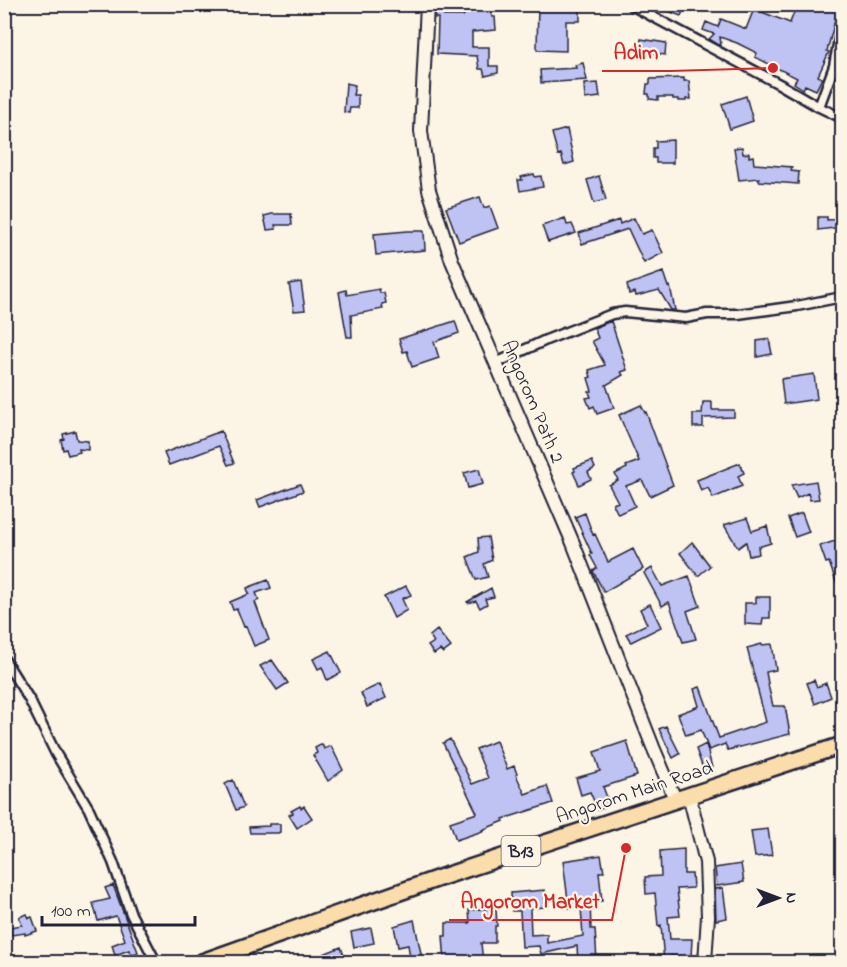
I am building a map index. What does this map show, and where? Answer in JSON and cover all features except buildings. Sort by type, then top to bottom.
[{"type":"highway","name":"Angorom Main Road","points":[[202,963],[442,877],[843,745]]},
{"type":"street","name":"Angorom Path 2","points":[[427,4],[421,114],[423,153],[429,190],[452,261],[573,543],[652,747],[682,797],[706,862],[708,916],[705,963]]},
{"type":"street","points":[[629,4],[843,118]]},
{"type":"street","points":[[819,107],[834,66],[843,23]]},
{"type":"street","points":[[496,363],[612,314],[625,312],[686,318],[698,315],[738,314],[843,297]]},
{"type":"street","points":[[4,659],[29,699],[56,754],[89,809],[110,853],[131,914],[156,963]]},
{"type":"place","name":"Adim","points":[[773,68]]},
{"type":"place","name":"Angorom Market","points":[[626,848]]}]
